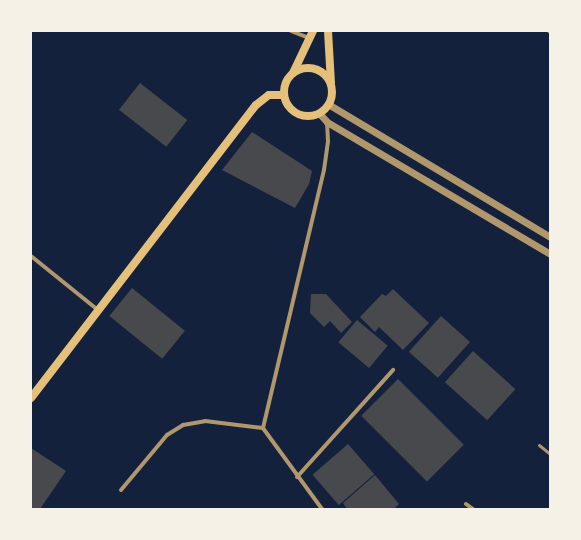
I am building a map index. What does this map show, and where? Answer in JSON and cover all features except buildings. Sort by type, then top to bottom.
[{"type":"main road","points":[[312,34],[292,73],[287,79],[284,95],[290,108],[297,113],[312,115],[319,113],[328,104],[331,86],[328,31]]},
{"type":"main road","points":[[292,73],[304,68],[315,69],[328,79],[331,86]]},
{"type":"main road","points":[[31,398],[256,105],[269,95],[284,95]]},
{"type":"street","points":[[292,31],[312,34]]},
{"type":"street","points":[[328,104],[550,237]]},
{"type":"street","points":[[319,113],[327,122],[550,254]]},
{"type":"street","points":[[322,509],[297,477],[263,428],[324,170],[328,141],[327,122]]},
{"type":"street","points":[[31,256],[98,310]]},
{"type":"street","points":[[297,477],[393,370]]},
{"type":"street","points":[[121,490],[167,435],[183,425],[205,421],[263,428]]},
{"type":"street","points":[[466,504],[473,509]]},
{"type":"lane","points":[[539,445],[550,454]]}]
